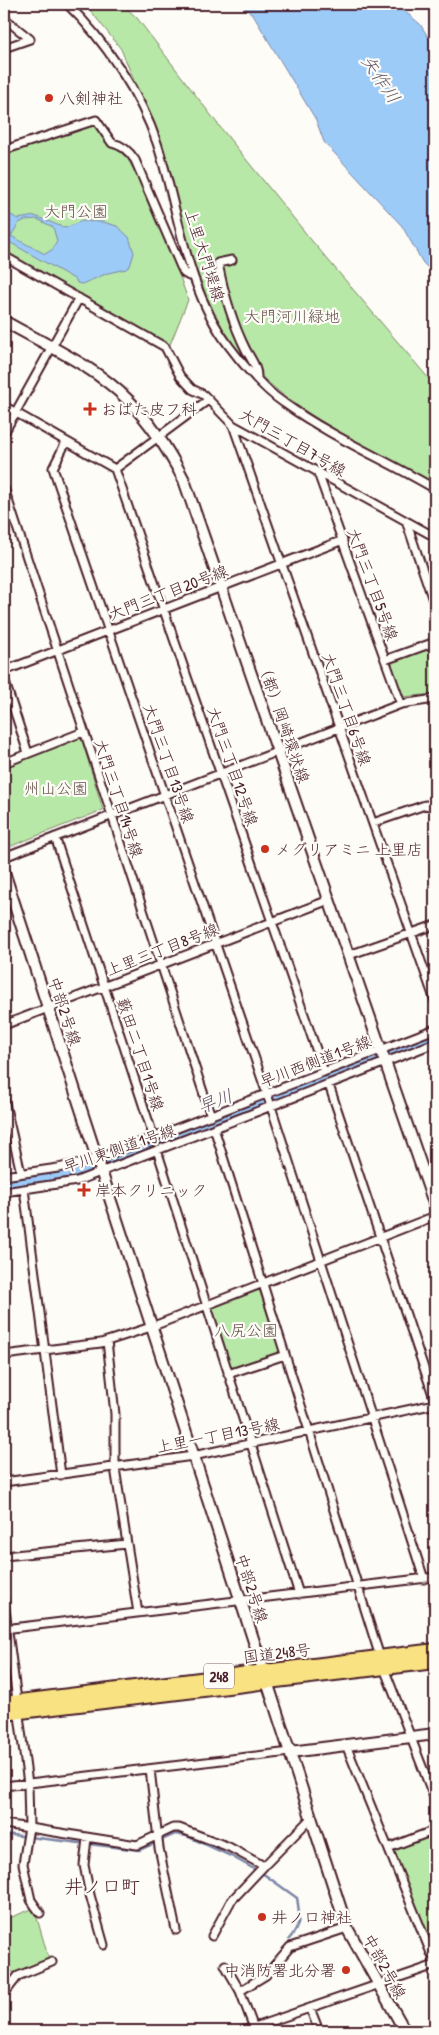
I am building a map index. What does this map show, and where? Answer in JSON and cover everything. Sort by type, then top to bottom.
[{"type":"highway","name":"国道248号","points":[[4,1714],[19,1707],[382,1662],[435,1650]]},
{"type":"highway","name":"国道248号","points":[[382,1662],[435,1662]]},
{"type":"highway","name":"国道248号","points":[[4,1703],[19,1707]]},
{"type":"street","name":"上里大門堤線","points":[[68,4],[90,28],[128,80],[156,140],[193,276],[214,325],[229,346],[257,379],[284,403],[312,421],[433,488]]},
{"type":"street","points":[[4,18],[30,39],[4,48]]},
{"type":"street","points":[[4,150],[96,120],[112,143],[118,144],[128,151],[135,160],[181,267],[184,273],[193,276]]},
{"type":"street","name":"大門三丁目7号線","points":[[4,256],[165,347],[180,376],[233,425],[435,537]]},
{"type":"street","points":[[232,260],[218,264],[223,291],[239,337],[256,367],[257,379]]},
{"type":"street","points":[[4,433],[79,298]]},
{"type":"street","name":"（都）岡崎環状線","points":[[4,321],[107,382],[128,400],[159,437],[184,480],[435,1206]]},
{"type":"street","points":[[4,406],[115,469],[208,400]]},
{"type":"street","name":"大門三丁目6号線","points":[[233,425],[435,1001]]},
{"type":"street","name":"大門三丁目13号線","points":[[66,442],[53,468],[272,1106],[424,1579]]},
{"type":"street","name":"大門三丁目12号線","points":[[115,469],[324,1072]]},
{"type":"street","name":"大門三丁目5号線","points":[[318,473],[401,704]]},
{"type":"street","name":"大門三丁目14号線","points":[[4,488],[210,1116]]},
{"type":"street","points":[[433,488],[432,491],[435,495]]},
{"type":"street","points":[[406,521],[435,606]]},
{"type":"street","name":"大門三丁目20号線","points":[[4,671],[343,540]]},
{"type":"street","points":[[385,660],[435,642]]},
{"type":"street","points":[[4,679],[28,753]]},
{"type":"street","points":[[4,857],[401,704],[435,699]]},
{"type":"street","points":[[4,763],[83,732]]},
{"type":"street","points":[[373,823],[425,805],[435,807]]},
{"type":"street","name":"藪田二丁目1号線","points":[[55,837],[154,1138]]},
{"type":"street","name":"中部2号線","points":[[4,872],[347,1928],[405,2031]]},
{"type":"street","name":"上里三丁目8号線","points":[[4,1025],[330,900]]},
{"type":"street","points":[[349,955],[435,925]]},
{"type":"street","name":"早川西側道1号線","points":[[4,1176],[58,1168],[97,1159],[435,1029]]},
{"type":"street","name":"早川東側道1号線","points":[[4,1192],[76,1181],[435,1043]]},
{"type":"street","points":[[329,1085],[435,1402]]},
{"type":"street","points":[[4,1099],[21,1173]]},
{"type":"street","points":[[214,1128],[382,1662],[435,1800]]},
{"type":"street","points":[[157,1150],[299,1594]]},
{"type":"street","points":[[24,1189],[61,1475]]},
{"type":"street","points":[[4,1355],[107,1341],[152,1327],[435,1216]]},
{"type":"street","points":[[107,1341],[115,1414],[115,1468],[138,1613]]},
{"type":"street","points":[[228,1374],[286,1355]]},
{"type":"street","name":"上里一丁目13号線","points":[[4,1482],[194,1456],[435,1402]]},
{"type":"street","points":[[4,1556],[127,1544]]},
{"type":"street","points":[[6,1629],[435,1577]]},
{"type":"street","points":[[4,1601],[6,1629],[19,1707],[28,1784],[29,1827],[23,1864],[31,1900],[40,1913]]},
{"type":"street","points":[[4,1786],[435,1734]]},
{"type":"street","points":[[243,2031],[254,2030],[435,1964],[346,1745]]},
{"type":"street","points":[[150,1769],[159,1848],[176,1930]]},
{"type":"street","points":[[212,1936],[231,1902],[254,1875],[311,1818]]},
{"type":"street","points":[[4,1824],[138,1845],[173,1828],[186,1830],[228,1847],[264,1866]]},
{"type":"street","points":[[388,1848],[435,1830]]},
{"type":"street","points":[[87,1838],[84,1864],[90,1895],[104,1945]]},
{"type":"street","points":[[240,1991],[266,1975],[290,1947],[347,1928]]},
{"type":"street","points":[[4,1994],[18,1976],[52,1962]]},
{"type":"street","points":[[226,1965],[240,1991],[254,2030]]},
{"type":"street","points":[[310,2008],[318,2031]]},
{"type":"green space","name":"大門河川緑地","points":[[87,4],[122,4],[137,18],[220,127],[312,241],[435,386],[435,483],[335,429],[304,410],[275,388],[248,363],[225,333],[206,299],[200,283],[189,250],[169,167],[121,49]]},
{"type":"green space","name":"大門公園","points":[[94,125],[112,148],[122,150],[143,186],[167,241],[188,300],[169,347],[4,251],[4,154]]},
{"type":"green space","points":[[435,644],[435,694],[402,697],[390,663],[391,660]]},
{"type":"green space","name":"州山公園","points":[[79,738],[82,740],[103,810],[6,848],[4,847],[4,767]]},
{"type":"green space","name":"八尻公園","points":[[259,1289],[280,1351],[279,1355],[233,1370],[230,1368],[211,1310],[213,1307]]},
{"type":"green space","points":[[435,1832],[435,1954],[393,1852],[395,1848]]},
{"type":"green space","points":[[32,1909],[37,1918],[49,1960],[17,1973],[4,1970],[4,1920]]},
{"type":"water","name":"矢作川","points":[[240,4],[396,4],[420,24],[435,48],[435,275],[423,263],[402,226],[324,142],[316,120],[253,15]]},
{"type":"water","points":[[4,211],[18,219],[35,216],[65,228],[82,221],[103,222],[117,226],[129,237],[134,253],[130,266],[126,269],[108,273],[82,284],[77,283],[76,280],[4,239]],"holes":[[[37,219],[53,227],[57,241],[53,249],[45,254],[11,236],[19,223],[25,220]]]},
{"type":"waterway","name":"早川","points":[[4,1184],[65,1175],[90,1169],[435,1037]]},
{"type":"waterway","points":[[4,1834],[139,1850],[175,1834],[187,1836],[231,1856],[265,1875],[297,1898],[299,1920],[296,1930],[289,1939]]},
{"type":"place","name":"八剣神社","points":[[49,98]]},
{"type":"place","name":"おばた皮フ科","points":[[90,409]]},
{"type":"place","name":"メグリアミニ 上里店","points":[[265,849]]},
{"type":"place","name":"岸本クリニック","points":[[84,1190]]},
{"type":"place","name":"井ノ口神社","points":[[262,1917]]},
{"type":"place","name":"中消防署北分署","points":[[346,1970]]},
{"type":"district","name":"井ノ口町","points":[[102,1886]]}]
